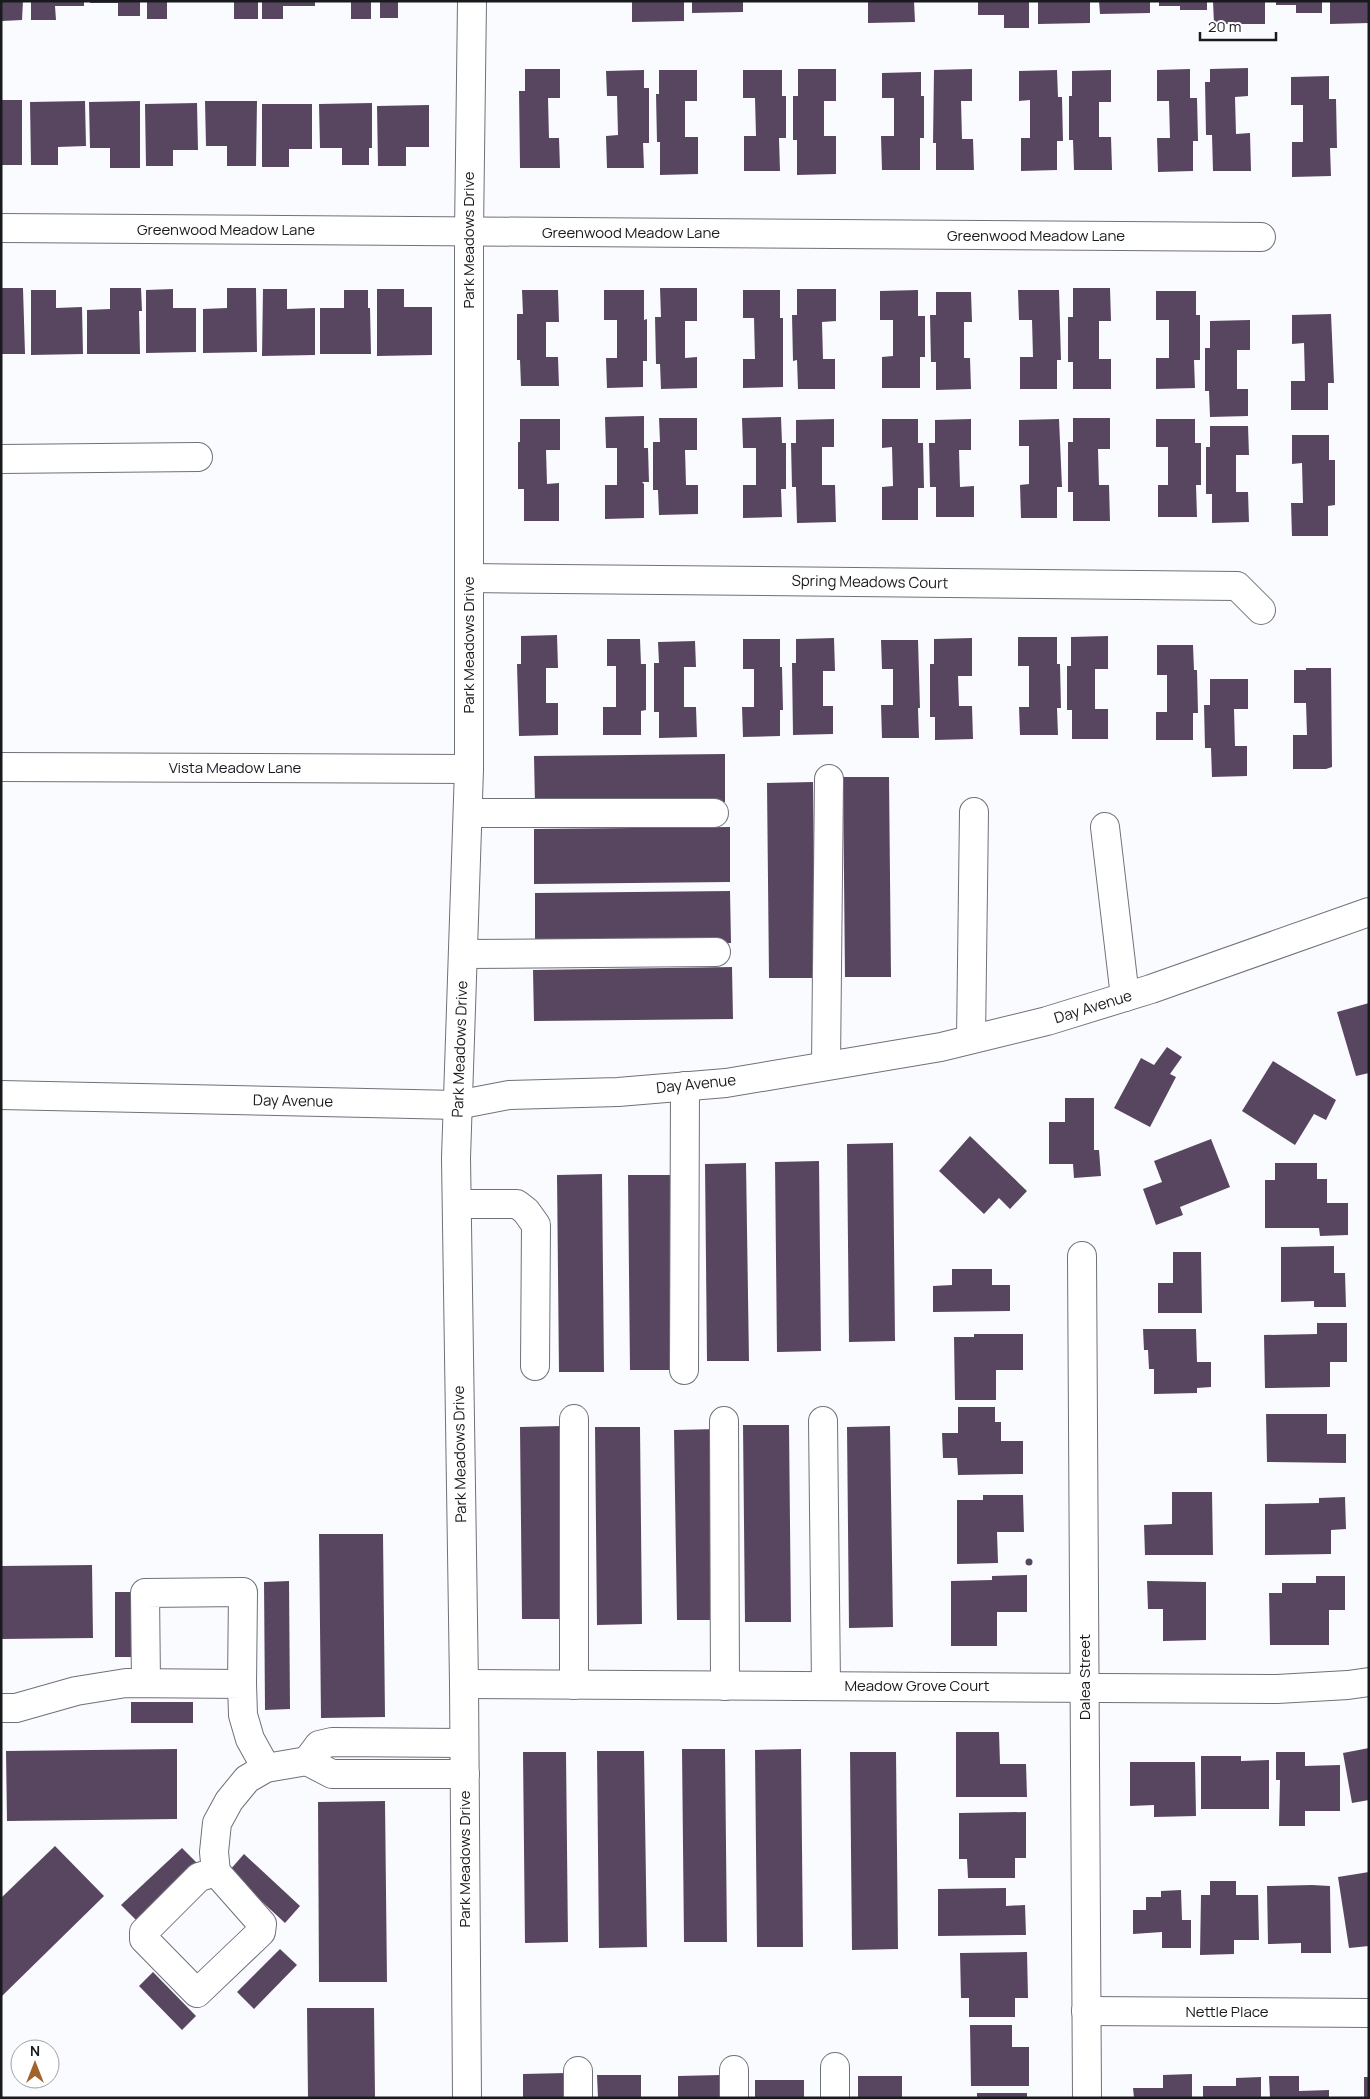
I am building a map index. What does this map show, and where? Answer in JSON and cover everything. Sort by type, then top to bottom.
[{"type":"street","name":"Park Meadows Drive","points":[[467,2098],[457,1105],[464,954],[469,769],[469,232],[472,1]]},
{"type":"street","name":"Greenwood Meadow Lane","points":[[1,228],[1261,237]]},
{"type":"street","points":[[1,459],[198,457]]},
{"type":"street","name":"Spring Meadows Court","points":[[469,578],[1237,586],[1261,610]]},
{"type":"street","name":"Vista Meadow Lane","points":[[1,767],[469,769]]},
{"type":"street","points":[[826,1066],[829,779]]},
{"type":"street","points":[[972,1039],[974,812]]},
{"type":"street","points":[[468,813],[714,813]]},
{"type":"street","points":[[1105,827],[1126,997]]},
{"type":"street","name":"Day Avenue","points":[[1,1095],[457,1105],[509,1095],[618,1092],[726,1083],[941,1047],[1047,1021],[1126,997],[1369,912]]},
{"type":"street","points":[[464,954],[716,952]]},
{"type":"street","points":[[684,1370],[685,1086]]},
{"type":"street","points":[[457,1204],[517,1204],[526,1211],[536,1226],[535,1366]]},
{"type":"street","name":"Dalea Street","points":[[1082,1256],[1086,2098]]},
{"type":"street","points":[[574,1419],[574,1685]]},
{"type":"street","points":[[724,1421],[725,1686]]},
{"type":"street","points":[[823,1421],[826,1685]]},
{"type":"street","points":[[146,1684],[144,1593],[243,1592],[243,1715],[250,1739],[266,1768]]},
{"type":"street","name":"Meadow Grove Court","points":[[464,1684],[1277,1688],[1348,1685],[1369,1682]]},
{"type":"street","points":[[1,1708],[16,1708],[76,1691],[126,1683],[242,1684]]},
{"type":"street","points":[[307,1760],[318,1745],[332,1742],[464,1743]]},
{"type":"street","points":[[216,1872],[214,1852],[217,1823],[229,1801],[247,1779],[266,1768],[307,1760],[332,1774],[465,1774]]},
{"type":"street","name":"Nettle Place","points":[[1086,2011],[1369,2013]]},
{"type":"street","points":[[835,2067],[835,2098]]},
{"type":"street","points":[[734,2070],[734,2098]]},
{"type":"street","points":[[578,2071],[578,2098]]},
{"type":"building","points":[[1,1],[23,1],[22,20],[2,21]]},
{"type":"building","points":[[31,1],[84,1],[84,6],[55,6],[56,20],[31,20]]},
{"type":"building","points":[[90,1],[118,1],[118,3],[90,3]]},
{"type":"building","points":[[118,1],[140,1],[140,16],[118,16]]},
{"type":"building","points":[[147,1],[167,1],[167,19],[147,19]]},
{"type":"building","points":[[234,1],[258,1],[258,19],[234,19]]},
{"type":"building","points":[[262,1],[315,1],[315,6],[283,6],[283,19],[262,19]]},
{"type":"building","points":[[351,1],[371,1],[371,19],[351,19]]},
{"type":"building","points":[[380,1],[398,1],[398,18],[380,18]]},
{"type":"building","points":[[632,1],[684,1],[684,21],[632,22]]},
{"type":"building","points":[[692,1],[743,1],[743,12],[692,13]]},
{"type":"building","points":[[868,1],[914,1],[915,22],[868,23]]},
{"type":"building","points":[[978,1],[1029,1],[1029,28],[1004,28],[1004,15],[978,15]]},
{"type":"building","points":[[1038,1],[1090,1],[1090,23],[1038,24]]},
{"type":"building","points":[[1099,1],[1150,1],[1150,13],[1100,14]]},
{"type":"building","points":[[1159,1],[1207,1],[1207,10],[1180,10],[1180,6],[1159,6]]},
{"type":"building","points":[[1213,1],[1265,1],[1265,24],[1214,24]]},
{"type":"building","points":[[1276,1],[1322,1],[1322,13],[1296,13],[1296,5],[1276,5]]},
{"type":"building","points":[[1330,1],[1369,1],[1369,23],[1330,24]]},
{"type":"building","points":[[1248,68],[1248,96],[1235,97],[1236,134],[1250,133],[1251,171],[1213,171],[1212,135],[1206,135],[1205,82],[1210,82],[1210,69]]},
{"type":"building","points":[[525,69],[560,69],[560,98],[548,98],[549,138],[559,138],[560,168],[520,168],[519,91],[525,91]]},
{"type":"building","points":[[798,69],[836,69],[836,101],[824,101],[824,136],[836,136],[836,174],[797,175],[797,140],[793,140],[793,96],[798,96]]},
{"type":"building","points":[[972,69],[972,101],[961,101],[962,139],[973,139],[974,170],[936,170],[936,143],[933,143],[934,70]]},
{"type":"building","points":[[1190,69],[1190,98],[1197,98],[1198,141],[1193,141],[1193,171],[1158,172],[1157,138],[1170,138],[1169,101],[1157,101],[1157,70]]},
{"type":"building","points":[[644,70],[644,88],[649,88],[649,143],[643,143],[644,168],[607,168],[606,136],[618,135],[617,96],[607,96],[606,71]]},
{"type":"building","points":[[659,70],[697,70],[697,101],[685,101],[685,137],[698,137],[698,174],[660,175],[660,142],[657,142],[656,94],[659,94]]},
{"type":"building","points":[[743,70],[782,70],[782,96],[786,96],[786,138],[779,138],[780,171],[744,171],[744,136],[756,136],[755,98],[743,98]]},
{"type":"building","points":[[1057,70],[1058,97],[1062,97],[1063,141],[1057,141],[1057,170],[1021,171],[1021,138],[1030,138],[1030,100],[1019,101],[1019,71]]},
{"type":"building","points":[[1111,70],[1111,102],[1099,102],[1099,137],[1111,137],[1112,170],[1074,170],[1073,140],[1069,140],[1069,96],[1072,96],[1072,71]]},
{"type":"building","points":[[921,72],[921,96],[924,96],[924,138],[920,138],[920,170],[882,170],[881,136],[894,136],[894,98],[882,98],[882,73]]},
{"type":"building","points":[[1329,76],[1329,99],[1336,99],[1337,148],[1330,148],[1331,176],[1292,177],[1292,142],[1303,142],[1303,105],[1291,105],[1291,77]]},
{"type":"building","points":[[1,100],[22,100],[22,165],[1,165]]},
{"type":"building","points":[[85,101],[86,146],[58,147],[58,165],[31,165],[30,102]]},
{"type":"building","points":[[140,101],[140,168],[110,168],[110,148],[90,148],[89,102]]},
{"type":"building","points":[[205,101],[257,101],[256,166],[227,166],[227,146],[206,146]]},
{"type":"building","points":[[197,103],[198,150],[173,150],[173,166],[146,166],[145,104]]},
{"type":"building","points":[[372,103],[372,148],[369,148],[369,165],[342,165],[342,148],[320,148],[319,104]]},
{"type":"building","points":[[262,104],[312,104],[312,149],[289,149],[289,167],[262,167]]},
{"type":"building","points":[[429,105],[429,147],[406,147],[406,166],[378,166],[377,106]]},
{"type":"building","points":[[1,288],[23,288],[25,354],[1,354]]},
{"type":"building","points":[[110,288],[141,288],[142,311],[139,311],[140,354],[87,354],[87,310],[110,309]]},
{"type":"building","points":[[227,288],[256,288],[257,352],[203,353],[203,309],[227,308]]},
{"type":"building","points":[[660,288],[697,288],[697,321],[685,321],[685,358],[697,357],[697,388],[661,389],[660,364],[656,364],[655,317],[661,317]]},
{"type":"building","points":[[1073,288],[1110,288],[1111,321],[1099,321],[1099,359],[1111,359],[1111,389],[1073,389],[1073,362],[1068,362],[1068,317],[1073,317]]},
{"type":"building","points":[[173,289],[173,308],[196,308],[196,352],[146,353],[146,290]]},
{"type":"building","points":[[263,289],[287,289],[287,309],[315,308],[315,355],[262,356]]},
{"type":"building","points":[[377,289],[404,289],[404,307],[432,307],[432,355],[377,356]]},
{"type":"building","points":[[797,289],[836,289],[836,321],[822,322],[823,359],[835,359],[835,389],[798,389],[797,360],[793,361],[792,315],[797,315]]},
{"type":"building","points":[[31,290],[56,290],[56,308],[82,307],[83,354],[31,355]]},
{"type":"building","points":[[344,290],[368,290],[371,354],[320,354],[320,308],[344,308]]},
{"type":"building","points":[[522,290],[558,290],[559,322],[546,322],[546,357],[558,357],[559,386],[521,386],[520,360],[517,360],[517,314],[523,314]]},
{"type":"building","points":[[604,290],[644,290],[644,320],[647,319],[647,361],[643,361],[643,387],[607,388],[606,358],[617,358],[617,320],[604,320]]},
{"type":"building","points":[[743,290],[780,290],[780,318],[783,318],[783,387],[743,388],[743,359],[755,359],[754,318],[743,318]]},
{"type":"building","points":[[918,290],[918,316],[925,316],[925,357],[920,357],[920,388],[882,388],[882,357],[893,356],[893,320],[880,320],[880,291]]},
{"type":"building","points":[[1018,290],[1059,290],[1061,360],[1057,360],[1057,389],[1020,389],[1020,357],[1033,357],[1032,320],[1019,320]]},
{"type":"building","points":[[1156,291],[1196,291],[1196,315],[1200,315],[1200,360],[1194,360],[1195,388],[1156,389],[1156,358],[1169,358],[1169,320],[1156,320]]},
{"type":"building","points":[[936,292],[971,292],[972,322],[964,322],[964,358],[970,358],[971,389],[936,390],[936,362],[931,362],[930,315],[936,315]]},
{"type":"building","points":[[1331,314],[1334,383],[1328,383],[1328,410],[1291,410],[1291,381],[1305,381],[1304,343],[1292,344],[1292,315]]},
{"type":"building","points":[[1250,320],[1250,350],[1237,350],[1237,389],[1248,389],[1248,416],[1210,417],[1209,391],[1205,391],[1205,348],[1210,348],[1210,321]]},
{"type":"building","points":[[644,416],[644,448],[648,448],[649,482],[642,482],[644,484],[644,518],[605,519],[605,485],[617,485],[617,448],[606,448],[605,417]]},
{"type":"building","points":[[781,417],[782,443],[786,443],[786,489],[781,489],[782,517],[743,518],[743,485],[756,485],[756,448],[743,448],[742,418]]},
{"type":"building","points":[[659,418],[697,418],[697,450],[685,450],[686,485],[698,485],[698,514],[659,515],[658,490],[653,490],[653,442],[660,442]]},
{"type":"building","points":[[1073,418],[1110,418],[1110,449],[1098,449],[1099,485],[1109,485],[1110,521],[1073,521],[1073,492],[1068,492],[1068,442],[1073,442]]},
{"type":"building","points":[[520,419],[560,419],[560,450],[546,450],[547,484],[559,483],[559,521],[524,521],[524,489],[518,489]]},
{"type":"building","points":[[834,419],[834,447],[822,447],[822,485],[835,485],[836,522],[797,523],[796,487],[792,487],[791,443],[796,443],[796,420]]},
{"type":"building","points":[[882,419],[918,419],[918,443],[923,443],[924,488],[918,488],[918,520],[882,520],[882,487],[893,486],[892,447],[882,448]]},
{"type":"building","points":[[971,419],[971,450],[959,450],[960,487],[974,486],[974,517],[936,517],[936,487],[930,487],[929,443],[935,443],[935,420]]},
{"type":"building","points":[[1059,419],[1062,487],[1057,487],[1057,518],[1021,518],[1020,485],[1029,484],[1029,446],[1019,446],[1019,420]]},
{"type":"building","points":[[1156,419],[1195,419],[1195,443],[1201,443],[1201,485],[1196,485],[1197,517],[1158,517],[1158,485],[1168,485],[1168,447],[1156,447]]},
{"type":"building","points":[[1210,426],[1248,426],[1249,455],[1236,455],[1236,492],[1248,492],[1249,522],[1212,523],[1212,494],[1206,494],[1206,447],[1210,447]]},
{"type":"building","points":[[1292,435],[1329,435],[1329,460],[1335,460],[1335,505],[1328,506],[1328,536],[1292,536],[1291,503],[1303,503],[1302,463],[1292,464]]},
{"type":"building","points":[[557,635],[558,668],[546,668],[546,703],[558,703],[558,735],[519,736],[517,664],[521,664],[521,636]]},
{"type":"building","points":[[1108,636],[1108,669],[1095,669],[1095,709],[1108,709],[1108,739],[1072,739],[1072,710],[1067,710],[1067,666],[1071,666],[1071,637]]},
{"type":"building","points":[[1018,637],[1057,637],[1057,664],[1060,664],[1061,708],[1057,708],[1058,735],[1020,735],[1019,707],[1029,707],[1029,666],[1018,666]]},
{"type":"building","points":[[834,638],[835,671],[823,671],[823,706],[833,706],[833,734],[793,735],[792,663],[796,663],[796,639]]},
{"type":"building","points":[[972,638],[972,676],[958,676],[959,706],[972,706],[973,739],[935,740],[935,717],[930,717],[930,664],[934,664],[934,639]]},
{"type":"building","points":[[607,639],[640,639],[641,664],[646,664],[646,710],[641,711],[641,735],[603,735],[603,707],[616,707],[616,666],[607,666]]},
{"type":"building","points":[[743,639],[780,639],[783,710],[780,710],[780,736],[743,737],[742,707],[754,707],[754,669],[743,669]]},
{"type":"building","points":[[881,640],[918,640],[919,738],[882,738],[881,705],[893,705],[893,669],[882,669]]},
{"type":"building","points":[[695,641],[696,667],[684,667],[684,707],[696,707],[697,737],[659,738],[659,712],[654,712],[654,663],[659,663],[658,642]]},
{"type":"building","points":[[1157,645],[1193,645],[1194,670],[1197,670],[1198,713],[1193,713],[1193,740],[1156,740],[1156,712],[1167,712],[1167,675],[1157,675]]},
{"type":"building","points":[[1306,668],[1331,668],[1332,767],[1326,769],[1293,769],[1293,735],[1307,735],[1306,703],[1294,703],[1294,670],[1306,670]]},
{"type":"building","points":[[1210,679],[1248,679],[1248,709],[1234,709],[1235,746],[1247,746],[1247,776],[1212,777],[1211,748],[1205,748],[1204,705],[1210,705]]},
{"type":"building","points":[[725,754],[725,802],[535,804],[534,756]]},
{"type":"building","points":[[843,777],[889,777],[891,977],[845,977]]},
{"type":"building","points":[[813,782],[815,978],[769,978],[767,783]]},
{"type":"building","points":[[730,827],[730,882],[534,884],[534,829]]},
{"type":"building","points":[[730,891],[731,943],[535,945],[535,893]]},
{"type":"building","points":[[732,967],[733,1019],[534,1021],[533,970]]},
{"type":"building","points":[[1369,1003],[1369,1073],[1356,1076],[1337,1012]]},
{"type":"building","points":[[1167,1047],[1182,1057],[1170,1074],[1176,1077],[1150,1127],[1114,1108],[1141,1058],[1154,1065]]},
{"type":"building","points":[[1273,1061],[1336,1100],[1326,1120],[1314,1114],[1295,1145],[1242,1111]]},
{"type":"building","points":[[1065,1098],[1094,1098],[1094,1150],[1099,1150],[1101,1176],[1074,1178],[1073,1164],[1049,1164],[1049,1122],[1065,1122]]},
{"type":"building","points":[[970,1136],[1027,1191],[1010,1209],[999,1198],[984,1214],[939,1171]]},
{"type":"building","points":[[1211,1139],[1230,1187],[1180,1207],[1183,1215],[1156,1225],[1143,1189],[1162,1182],[1154,1161]]},
{"type":"building","points":[[893,1143],[895,1341],[849,1342],[847,1144]]},
{"type":"building","points":[[819,1161],[821,1351],[777,1352],[775,1162]]},
{"type":"building","points":[[746,1163],[749,1361],[707,1361],[705,1164]]},
{"type":"building","points":[[1275,1163],[1317,1163],[1317,1179],[1327,1179],[1327,1203],[1348,1203],[1348,1235],[1320,1236],[1319,1228],[1265,1228],[1265,1180],[1275,1180]]},
{"type":"building","points":[[602,1174],[604,1372],[559,1372],[557,1175]]},
{"type":"building","points":[[628,1175],[673,1175],[675,1370],[630,1370]]},
{"type":"building","points":[[1334,1246],[1334,1273],[1345,1273],[1346,1307],[1314,1307],[1314,1301],[1281,1302],[1281,1247]]},
{"type":"building","points":[[1173,1252],[1201,1252],[1202,1313],[1158,1313],[1158,1283],[1173,1283]]},
{"type":"building","points":[[952,1269],[992,1269],[992,1285],[1010,1285],[1010,1311],[933,1312],[933,1286],[952,1285]]},
{"type":"building","points":[[1317,1323],[1347,1323],[1347,1362],[1330,1362],[1330,1387],[1265,1388],[1264,1335],[1317,1334]]},
{"type":"building","points":[[1143,1329],[1196,1329],[1197,1362],[1211,1362],[1211,1387],[1197,1388],[1197,1393],[1154,1394],[1154,1369],[1149,1369],[1148,1350],[1144,1350]]},
{"type":"building","points":[[974,1334],[1023,1334],[1023,1370],[996,1370],[996,1400],[955,1400],[954,1337],[974,1337]]},
{"type":"building","points":[[958,1407],[995,1407],[995,1422],[1001,1422],[1001,1441],[1023,1441],[1023,1474],[958,1475],[957,1458],[943,1458],[942,1433],[958,1433]]},
{"type":"building","points":[[1266,1414],[1327,1414],[1327,1434],[1346,1434],[1346,1463],[1267,1462]]},
{"type":"building","points":[[743,1425],[789,1425],[791,1622],[745,1622]]},
{"type":"building","points":[[562,1426],[564,1619],[522,1619],[520,1427]]},
{"type":"building","points":[[890,1426],[893,1627],[849,1628],[847,1427]]},
{"type":"building","points":[[595,1427],[640,1427],[642,1624],[597,1625]]},
{"type":"building","points":[[718,1429],[720,1620],[677,1620],[674,1430]]},
{"type":"building","points":[[1172,1492],[1212,1492],[1213,1555],[1145,1555],[1144,1525],[1172,1524]]},
{"type":"building","points":[[983,1495],[1023,1495],[1024,1532],[997,1532],[998,1563],[957,1564],[957,1500],[983,1500]]},
{"type":"building","points":[[1345,1497],[1346,1529],[1331,1530],[1331,1554],[1265,1555],[1265,1504],[1319,1503],[1319,1498]]},
{"type":"building","points":[[319,1534],[383,1534],[385,1717],[321,1718]]},
{"type":"building","points":[[1029,1558],[1033,1562],[1029,1566],[1025,1562]]},
{"type":"building","points":[[92,1565],[93,1638],[1,1639],[1,1566]]},
{"type":"building","points":[[1027,1575],[1027,1612],[997,1612],[997,1646],[951,1646],[951,1581],[992,1580],[992,1576]]},
{"type":"building","points":[[1316,1576],[1345,1576],[1345,1610],[1329,1610],[1329,1645],[1270,1645],[1269,1593],[1282,1593],[1282,1583],[1316,1583]]},
{"type":"building","points":[[289,1581],[290,1709],[265,1710],[264,1582]]},
{"type":"building","points":[[1147,1581],[1206,1582],[1206,1640],[1163,1641],[1163,1609],[1148,1609]]},
{"type":"building","points":[[115,1592],[137,1592],[138,1657],[115,1657]]},
{"type":"building","points":[[131,1702],[193,1702],[193,1723],[131,1723]]},
{"type":"building","points":[[956,1732],[999,1732],[1000,1764],[1026,1764],[1027,1797],[956,1797]]},
{"type":"building","points":[[1369,1748],[1369,1800],[1352,1803],[1343,1753]]},
{"type":"building","points":[[177,1749],[177,1819],[7,1821],[6,1751]]},
{"type":"building","points":[[682,1749],[725,1749],[727,1942],[684,1942]]},
{"type":"building","points":[[801,1749],[803,1947],[757,1947],[755,1750]]},
{"type":"building","points":[[597,1751],[644,1751],[647,1947],[599,1948]]},
{"type":"building","points":[[523,1752],[566,1752],[568,1942],[525,1943]]},
{"type":"building","points":[[850,1752],[896,1752],[898,1949],[852,1950]]},
{"type":"building","points":[[1276,1752],[1305,1752],[1305,1766],[1340,1765],[1340,1811],[1305,1811],[1305,1826],[1279,1826],[1280,1780],[1276,1780]]},
{"type":"building","points":[[1201,1756],[1241,1756],[1241,1761],[1269,1760],[1269,1809],[1201,1809]]},
{"type":"building","points":[[1130,1762],[1195,1762],[1196,1816],[1154,1817],[1154,1805],[1130,1806]]},
{"type":"building","points":[[385,1801],[387,1982],[319,1982],[318,1802]]},
{"type":"building","points":[[1026,1812],[1026,1858],[1015,1858],[1015,1878],[968,1878],[967,1859],[959,1859],[959,1813]]},
{"type":"building","points":[[55,1846],[104,1896],[1,1997],[1,1898]]},
{"type":"building","points":[[182,1848],[197,1863],[137,1921],[121,1905]]},
{"type":"building","points":[[244,1854],[300,1906],[285,1923],[229,1871]]},
{"type":"building","points":[[1369,1872],[1369,1946],[1349,1948],[1338,1877]]},
{"type":"building","points":[[1210,1881],[1236,1881],[1236,1895],[1258,1895],[1259,1940],[1234,1940],[1234,1954],[1200,1955],[1201,1895],[1210,1895]]},
{"type":"building","points":[[1267,1886],[1330,1886],[1331,1953],[1301,1953],[1301,1943],[1268,1944]]},
{"type":"building","points":[[1006,1888],[1006,1906],[1025,1905],[1026,1935],[938,1936],[938,1889]]},
{"type":"building","points":[[1181,1890],[1182,1920],[1191,1920],[1191,1948],[1162,1948],[1162,1932],[1133,1934],[1133,1910],[1146,1910],[1146,1897],[1161,1897],[1161,1891]]},
{"type":"building","points":[[280,1949],[297,1965],[254,2009],[237,1992]]},
{"type":"building","points":[[1027,1952],[1028,1998],[1015,1998],[1015,2017],[969,2017],[969,1998],[961,1998],[960,1953]]},
{"type":"building","points":[[153,1972],[196,2016],[182,2030],[139,1986]]},
{"type":"building","points":[[307,2008],[374,2008],[375,2098],[308,2098]]},
{"type":"building","points":[[970,2025],[1012,2025],[1012,2047],[1029,2047],[1029,2086],[971,2086]]},
{"type":"building","points":[[566,2073],[566,2098],[523,2098],[523,2074]]},
{"type":"building","points":[[1192,2074],[1192,2098],[1134,2098],[1133,2088],[1163,2088],[1163,2075]]},
{"type":"building","points":[[597,2075],[641,2075],[641,2098],[598,2098]]},
{"type":"building","points":[[721,2075],[722,2098],[678,2098],[678,2076]]},
{"type":"building","points":[[858,2076],[902,2076],[902,2098],[858,2098]]},
{"type":"building","points":[[1269,2076],[1299,2076],[1299,2091],[1329,2090],[1329,2098],[1270,2098]]},
{"type":"building","points":[[1261,2077],[1261,2098],[1203,2098],[1203,2086],[1236,2086],[1236,2078]]},
{"type":"building","points":[[1364,2077],[1369,2077],[1369,2098],[1364,2098]]},
{"type":"building","points":[[755,2080],[804,2080],[804,2098],[755,2098]]},
{"type":"building","points":[[977,2093],[1027,2093],[1027,2098],[977,2098]]}]
